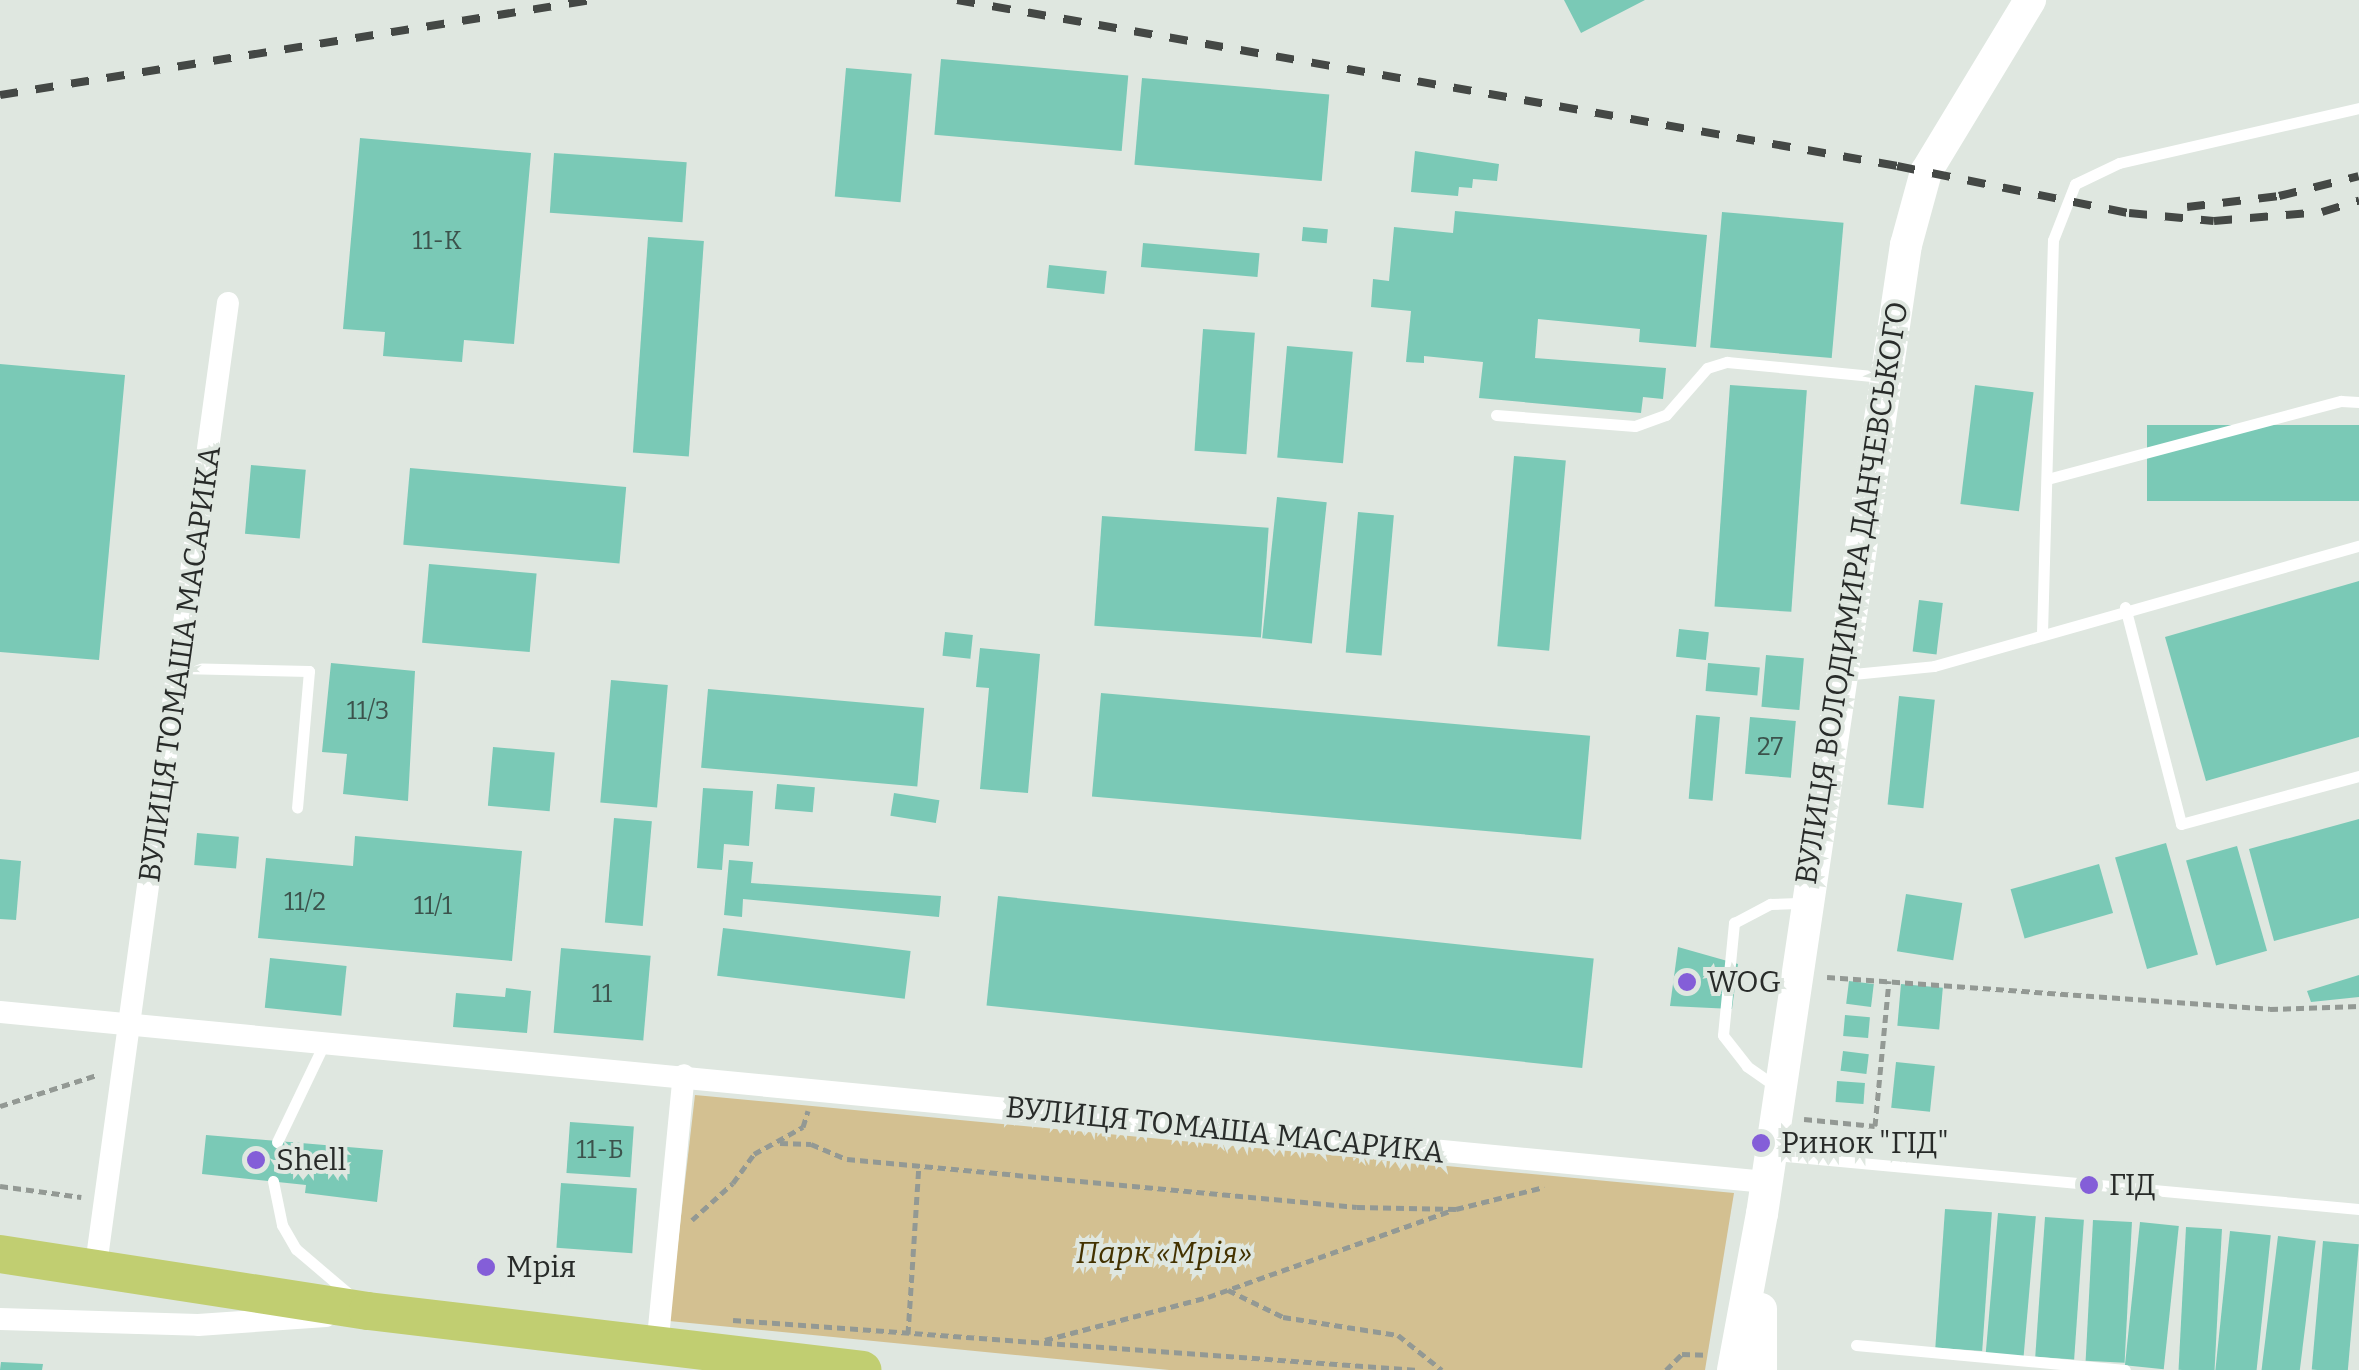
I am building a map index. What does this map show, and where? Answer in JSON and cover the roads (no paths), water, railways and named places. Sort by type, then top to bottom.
[{"type":"main road","points":[[0,1254],[96,1265],[368,1311],[862,1370]]},
{"type":"street","name":"ВУЛИЦЯ ВОЛОДИМИРА ДАНЧЕВСЬКОГО","points":[[1733,1370],[1766,1183],[1906,244],[1926,172],[2030,0]]},
{"type":"street","name":"ВУЛИЦЯ ТОМАША МАСАРИКА","points":[[96,1265],[228,303]]},
{"type":"street","name":"ВУЛИЦЯ ТОМАША МАСАРИКА","points":[[0,1012],[322,1046],[684,1075],[1766,1183]]},
{"type":"street","points":[[657,1348],[684,1075]]},
{"type":"street","name":"ВУЛИЦЯ ВОЛОДИМИРА ДАНЧЕВСЬКОГО","points":[[1761,1370],[1766,1183]]},
{"type":"street","points":[[0,1319],[198,1326],[368,1311]]},
{"type":"lane","points":[[2042,634],[2051,478],[2053,240],[2075,184],[2119,163],[2359,108]]},
{"type":"lane","points":[[1496,415],[1635,426],[1666,415],[1707,368],[1727,362],[1884,378]]},
{"type":"lane","points":[[2051,478],[2340,401],[2359,402]]},
{"type":"lane","points":[[1839,675],[1934,666],[2125,607],[2359,546]]},
{"type":"lane","points":[[2125,607],[2181,824],[2359,776]]},
{"type":"lane","points":[[179,668],[309,671],[297,807]]},
{"type":"lane","points":[[1778,1088],[1746,1066],[1723,1035],[1734,923],[1770,904],[1805,902]]},
{"type":"lane","points":[[277,1142],[322,1046]]},
{"type":"lane","points":[[273,1181],[282,1225],[296,1249],[368,1311]]},
{"type":"lane","points":[[1766,1183],[2359,1209]]},
{"type":"lane","points":[[1856,1346],[2124,1370]]},
{"type":"railway","points":[[0,95],[592,0]]},
{"type":"railway","points":[[957,0],[1897,166],[2129,213],[2214,221],[2322,212],[2359,201]]},
{"type":"railway","points":[[2187,207],[2279,196],[2359,176]]},
{"type":"place","name":"WOG","points":[[1687,982]]},
{"type":"place","name":"Ринок \"ГІД\"","points":[[1761,1143]]},
{"type":"place","name":"Shell","points":[[256,1160]]},
{"type":"place","name":"ГІД","points":[[2089,1185]]},
{"type":"place","name":"Мрія","points":[[486,1267]]},
{"type":"park label","name":"Парк «Мрія»","points":[[1164,1253]]}]
